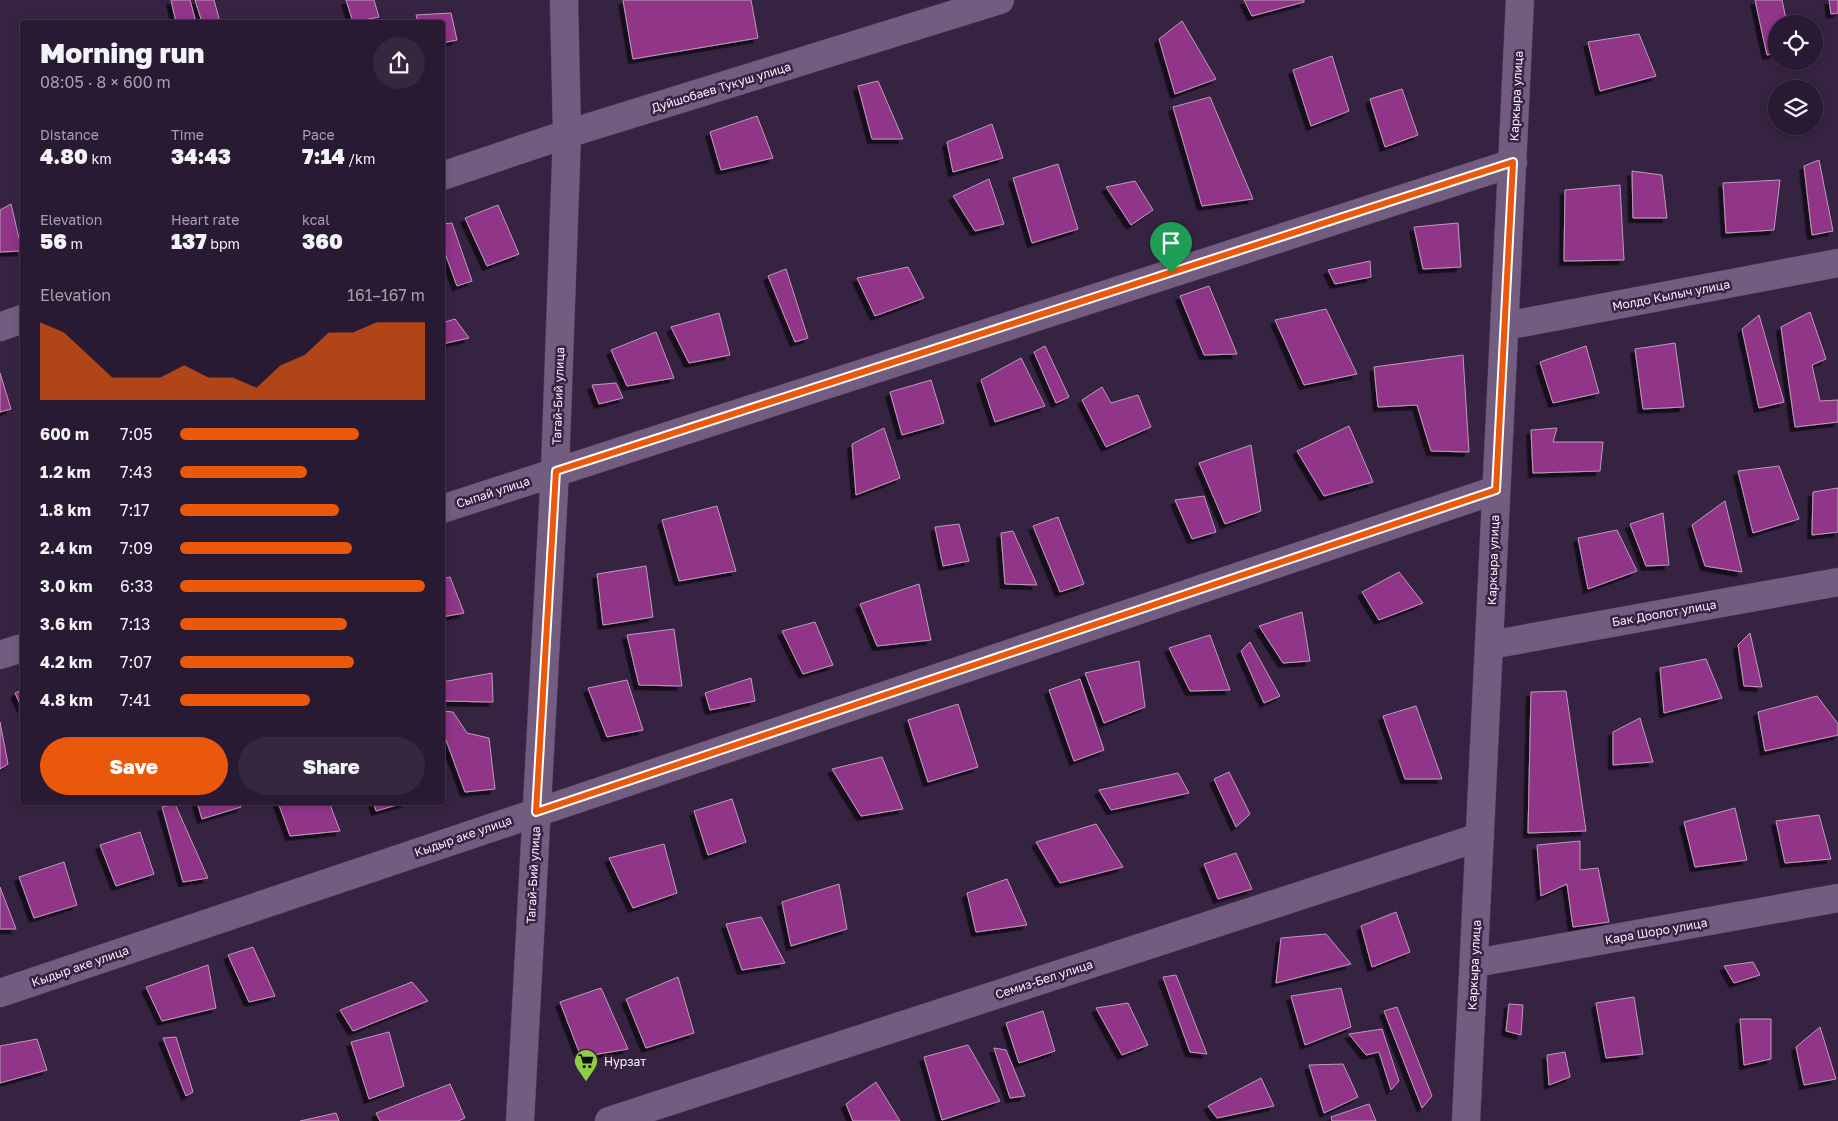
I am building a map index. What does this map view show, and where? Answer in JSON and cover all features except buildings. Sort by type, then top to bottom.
[{"type":"street","name":"Тагай-Бий улица","points":[[520,1121],[556,471],[567,134],[564,0]]},
{"type":"street","name":"Каркыра улица","points":[[1466,1121],[1520,0]]},
{"type":"street","name":"Дуйшобаев Тукуш улица","points":[[445,175],[567,134],[985,2]]},
{"type":"street","name":"Сыпай улица","points":[[445,508],[1513,162]]},
{"type":"street","name":"Молдо Кылыч улица","points":[[1505,326],[1838,263]]},
{"type":"street","points":[[0,327],[20,320]]},
{"type":"street","name":"Кыдыр аке улица","points":[[0,993],[1496,490]]},
{"type":"street","name":"Бак Доолот улица","points":[[1490,645],[1838,582]]},
{"type":"street","points":[[0,655],[20,649]]},
{"type":"street","name":"Семиз-Бел улица","points":[[609,1121],[1480,837]]},
{"type":"street","name":"Кара Шоро улица","points":[[1475,964],[1838,898]]},
{"type":"place","name":"Нурзат","points":[[586,1082]]},
{"type":"route","points":[[1513,162],[1496,490],[536,812],[556,471],[1171,273],[1513,162]]}]
